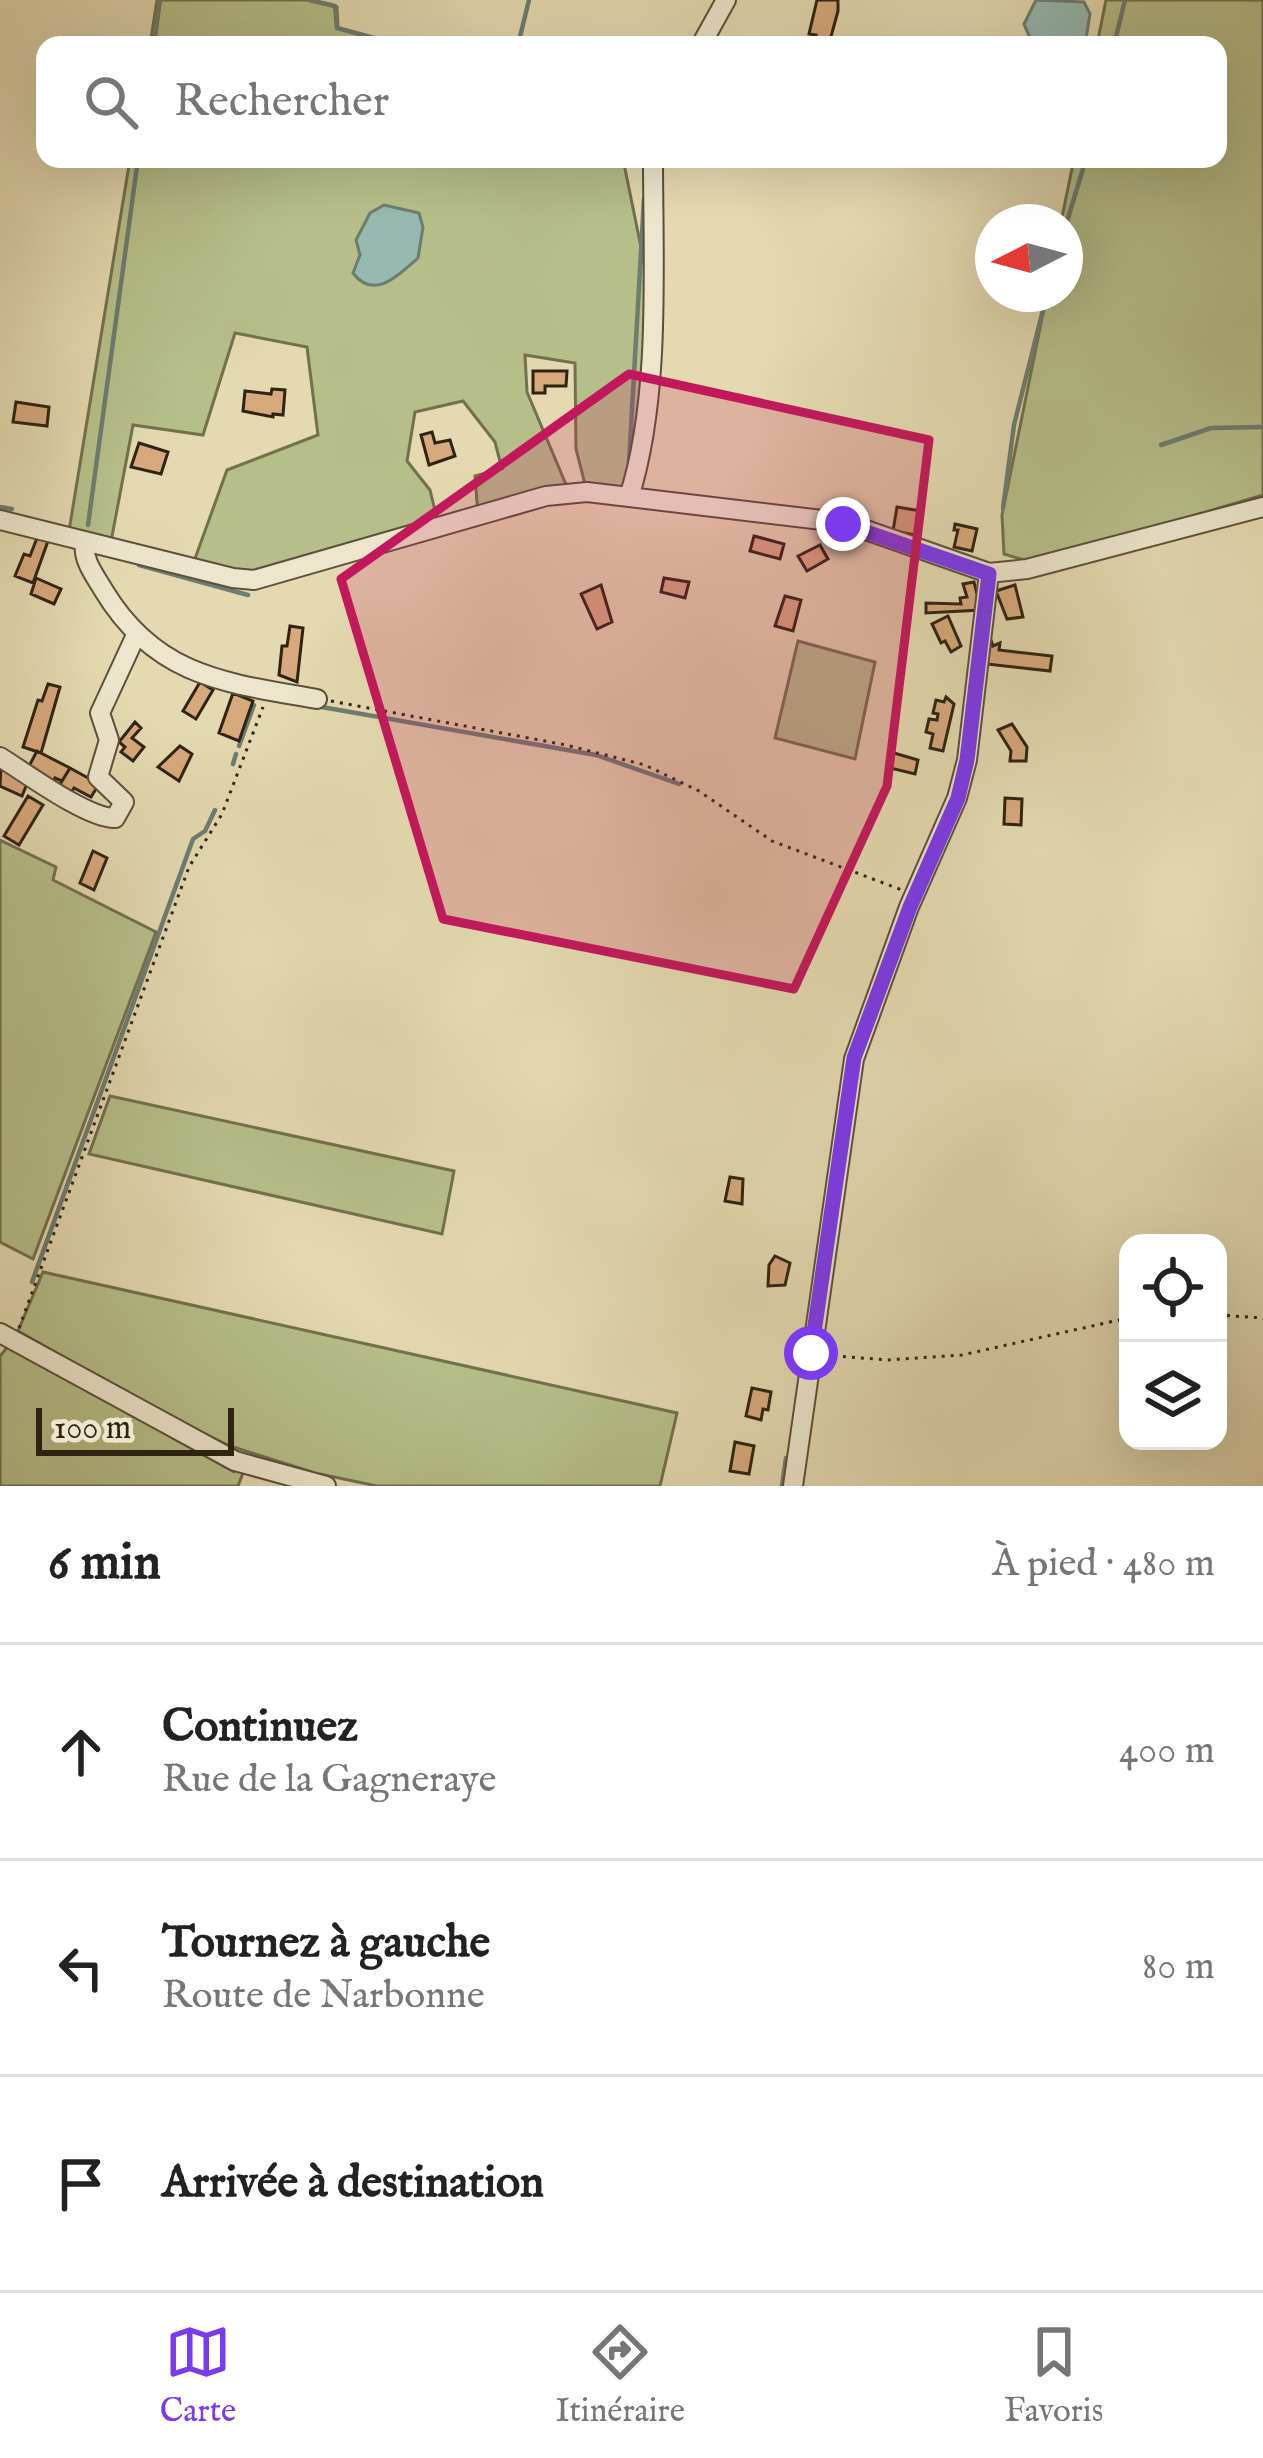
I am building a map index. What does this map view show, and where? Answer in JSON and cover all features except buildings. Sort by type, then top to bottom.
[{"type":"street","points":[[705,36],[726,0]]},
{"type":"street","points":[[629,497],[644,428],[652,301],[653,168]]},
{"type":"street","points":[[0,520],[254,580],[546,496],[587,493],[843,524],[989,574],[1040,566],[1263,507]]},
{"type":"street","points":[[85,541],[88,565],[124,625],[136,635],[200,675],[317,699]]},
{"type":"street","points":[[793,1486],[854,1058],[915,895],[958,798],[967,760],[989,574]]},
{"type":"street","points":[[0,757],[107,819],[115,818],[124,802],[98,777],[109,740],[100,713],[136,635]]},
{"type":"street","points":[[7,1336],[235,1461],[326,1486]]},
{"type":"path","points":[[7,1336],[50,1254],[189,867],[222,814],[269,691]]},
{"type":"path","points":[[317,699],[645,765],[699,791],[772,841],[915,895]]},
{"type":"path","points":[[1227,1316],[1263,1318]]},
{"type":"path","points":[[811,1353],[886,1360],[962,1355],[1119,1320]]},
{"type":"highlighted area","points":[[629,374],[929,440],[887,786],[794,989],[443,919],[341,579]]},
{"type":"green space","points":[[157,0],[307,0],[337,7],[338,28],[367,36],[151,36]]},
{"type":"green space","points":[[1106,0],[1263,0],[1263,495],[1051,558],[1024,560],[1004,554],[1002,515],[1043,312],[1083,312],[1083,204],[1065,204],[1072,168],[1227,168],[1227,36],[1099,36]]},
{"type":"green space","points":[[129,168],[625,168],[652,301],[629,497],[587,492],[576,449],[575,363],[525,355],[527,392],[570,494],[478,515],[475,476],[502,469],[495,442],[463,401],[415,412],[407,461],[430,490],[439,527],[269,577],[192,567],[227,470],[318,435],[307,347],[235,333],[203,435],[133,425],[110,547],[68,537]]},
{"type":"green space","points":[[798,641],[875,662],[855,759],[775,738]]},
{"type":"green space","points":[[0,840],[56,867],[53,880],[156,932],[33,1259],[0,1242]]},
{"type":"green space","points":[[110,1096],[454,1171],[442,1234],[89,1154]]},
{"type":"green space","points":[[43,1272],[677,1413],[660,1486],[377,1486],[315,1473],[230,1446],[18,1331]]},
{"type":"green space","points":[[10,1344],[243,1473],[238,1486],[0,1486],[0,1356]]},
{"type":"water","points":[[1036,0],[1084,2],[1090,14],[1086,36],[1029,36],[1024,24]]},
{"type":"water","points":[[384,205],[419,213],[423,227],[418,258],[386,282],[369,285],[353,273],[360,255],[356,240],[370,213]]},
{"type":"waterway","points":[[155,36],[160,0]]},
{"type":"waterway","points":[[310,0],[335,6],[337,28],[367,36]]},
{"type":"waterway","points":[[520,36],[529,0]]},
{"type":"waterway","points":[[1116,36],[1125,0]]},
{"type":"waterway","points":[[88,525],[137,168]]},
{"type":"waterway","points":[[1072,204],[1083,168]]},
{"type":"waterway","points":[[629,462],[644,199]]},
{"type":"waterway","points":[[1003,508],[1014,425],[1042,312]]},
{"type":"waterway","points":[[1161,445],[1211,428],[1263,427]]},
{"type":"waterway","points":[[0,507],[12,509]]},
{"type":"waterway","points":[[139,565],[248,595]]},
{"type":"waterway","points":[[239,746],[254,705]]},
{"type":"waterway","points":[[316,706],[596,755],[679,784]]},
{"type":"waterway","points":[[233,764],[236,754]]},
{"type":"waterway","points":[[32,1282],[193,839],[205,831],[215,810]]},
{"type":"waterway","points":[[173,1437],[234,1471]]},
{"type":"waterway","points":[[782,1486],[786,1458]]},
{"type":"route","points":[[811,1353],[854,1058],[910,907],[958,798],[967,760],[989,574],[843,524]]}]
